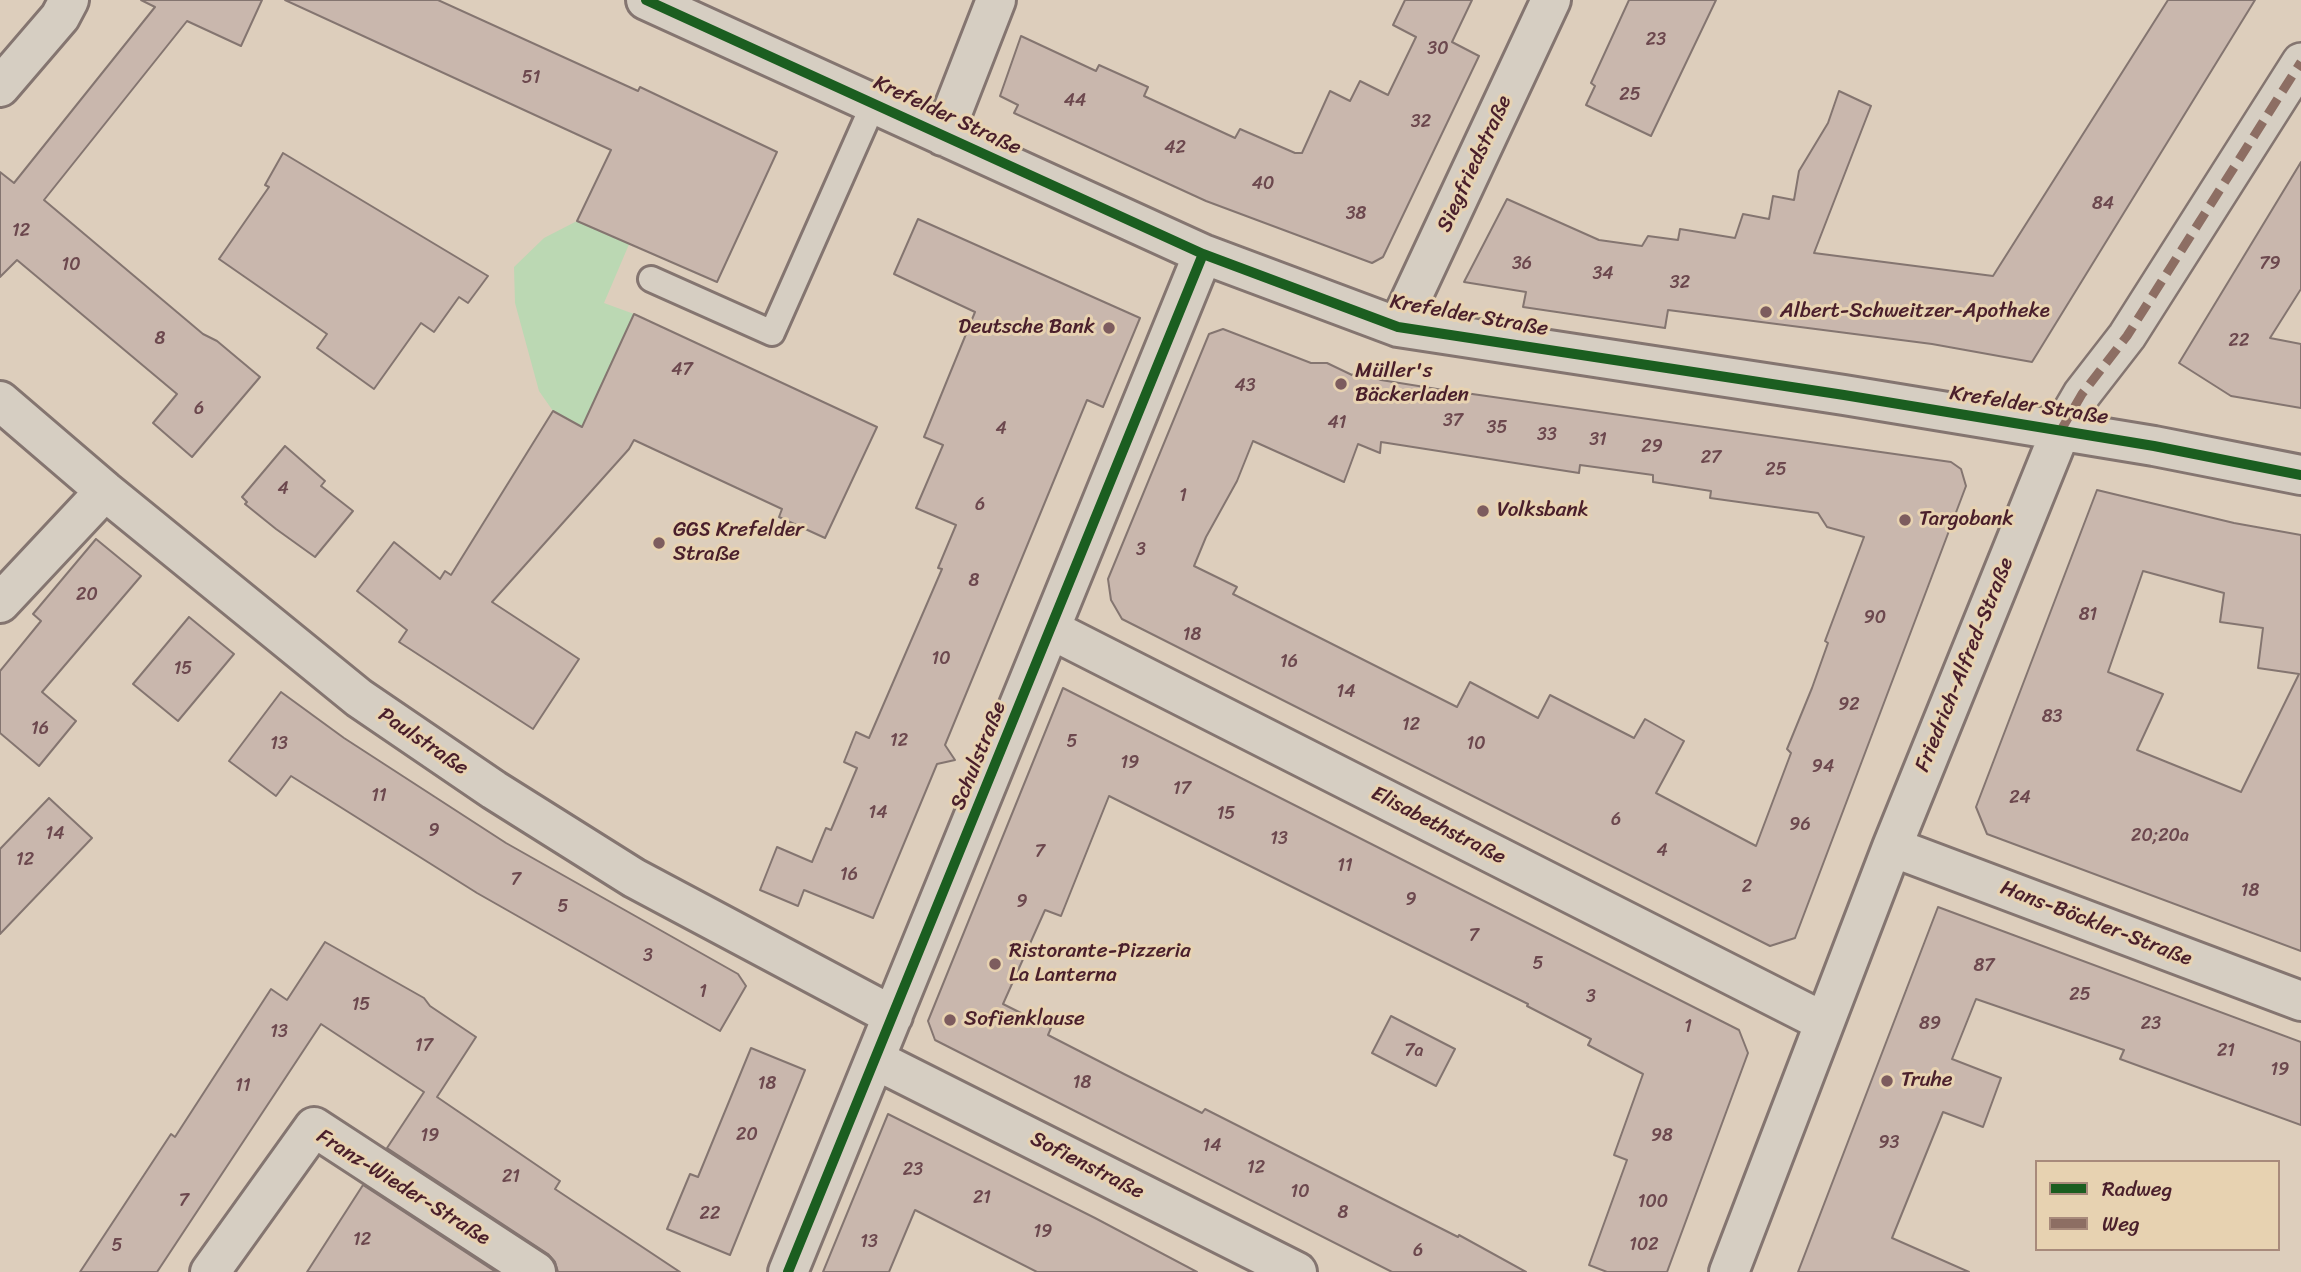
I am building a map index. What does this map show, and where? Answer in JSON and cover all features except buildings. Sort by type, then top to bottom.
[{"type":"street","points":[[0,87],[60,17],[69,0]]},
{"type":"street","name":"Krefelder Straße","points":[[646,0],[1203,254],[1398,327],[2061,430],[2301,475]]},
{"type":"street","points":[[943,136],[996,0]]},
{"type":"street","name":"Siegfriedstraße","points":[[1398,327],[1551,0]]},
{"type":"street","name":"Friedrich-Alfred-Straße","points":[[1729,1272],[1892,847],[2061,430],[2082,394],[2127,336],[2301,62]]},
{"type":"street","name":"Schulstraße","points":[[788,1272],[1052,630],[1203,254]]},
{"type":"street","name":"Paulstraße","points":[[0,401],[105,491],[359,698],[494,790],[634,878],[893,1016]]},
{"type":"street","points":[[0,603],[105,491]]},
{"type":"street","name":"Elisabethstraße","points":[[1052,630],[1824,1022]]},
{"type":"street","name":"Hans-Böckler-Straße","points":[[1892,847],[2301,1001]]},
{"type":"street","name":"Sofienstraße","points":[[876,1060],[1297,1272]]},
{"type":"street","name":"Franz-Wieder-Straße","points":[[210,1272],[314,1127],[536,1272]]},
{"type":"lane","points":[[651,279],[772,333],[874,103]]},
{"type":"green space","points":[[577,221],[630,242],[604,303],[634,314],[582,427],[553,411],[539,391],[515,303],[514,267],[544,238]]},
{"type":"marked path","points":[[2061,430],[2082,394],[2127,336],[2301,62]]},
{"type":"cycle path","points":[[646,0],[1203,254],[1398,327],[1844,395],[2154,446],[2301,475]]},
{"type":"cycle path","points":[[788,1272],[1203,254]]},
{"type":"place","name":"Albert-Schweitzer-Apotheke","points":[[1766,312]]},
{"type":"place","name":"Deutsche Bank","points":[[1109,328]]},
{"type":"place","name":"Müller's Bäckerladen","points":[[1341,384]]},
{"type":"place","name":"Volksbank","points":[[1483,511]]},
{"type":"place","name":"Targobank","points":[[1905,520]]},
{"type":"place","name":"GGS Krefelder Straße","points":[[659,543]]},
{"type":"place","name":"Ristorante-Pizzeria La Lanterna","points":[[995,964]]},
{"type":"place","name":"Sofienklause","points":[[950,1020]]},
{"type":"place","name":"Truhe","points":[[1887,1081]]}]
